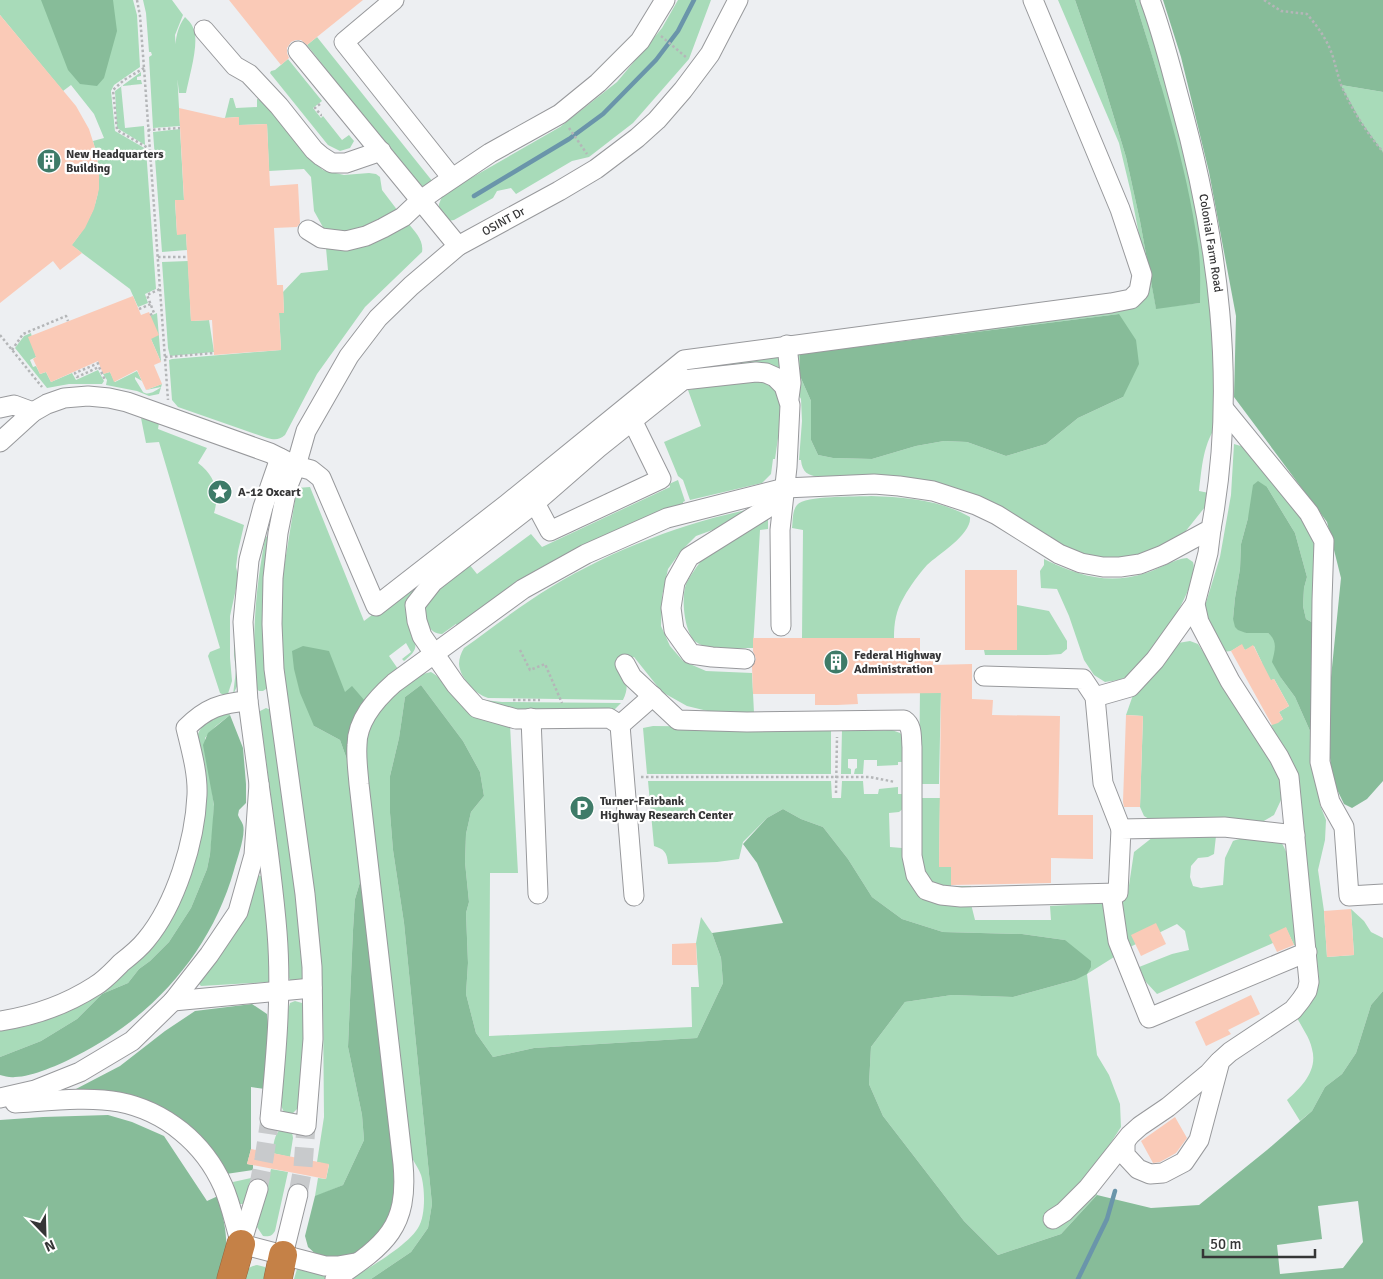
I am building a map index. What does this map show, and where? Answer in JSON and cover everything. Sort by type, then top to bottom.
[{"type":"highway","points":[[231,1279],[241,1244]]},
{"type":"street","points":[[394,0],[344,42],[452,178]]},
{"type":"street","points":[[308,230],[321,238],[346,241],[383,228],[403,216],[421,200],[452,178],[490,153],[560,114],[598,84],[640,41],[665,0]]},
{"type":"street","name":"OSINT Dr","points":[[288,462],[349,356],[378,318],[411,286],[458,246],[559,192],[596,169],[637,138],[657,120],[710,54],[738,0]]},
{"type":"street","points":[[0,442],[33,412],[47,404],[64,398],[88,396],[127,402],[270,453],[311,470],[321,478],[376,606],[507,504],[684,360],[1131,299],[1139,291],[1142,275],[1120,209],[1033,0]]},
{"type":"street","name":"Colonial Farm Road","points":[[1150,0],[1161,30],[1189,134],[1203,194],[1220,300],[1224,409],[1218,493],[1206,562],[1195,604]]},
{"type":"street","points":[[204,30],[235,66],[249,74],[279,106],[314,150],[321,156],[332,163],[346,163],[381,151]]},
{"type":"street","points":[[298,51],[458,246]]},
{"type":"street","points":[[787,345],[790,383],[788,398]]},
{"type":"street","points":[[620,725],[610,718],[565,706],[531,718],[516,718],[478,708],[456,685],[422,636],[417,621],[416,605],[433,582],[535,503],[598,448],[683,380],[756,372],[775,377],[784,386],[791,413],[780,530],[781,626]]},
{"type":"street","points":[[0,408],[14,405],[33,412]]},
{"type":"street","points":[[1224,409],[1309,513],[1324,541],[1320,762],[1330,802],[1344,827],[1349,896],[1383,894]]},
{"type":"street","points":[[535,503],[550,531],[661,479],[632,420]]},
{"type":"street","points":[[288,462],[287,488],[278,533],[273,578],[272,624],[274,669],[305,894],[312,988],[312,1039],[306,1126],[270,1119],[277,1043],[278,991],[275,914],[248,702],[243,622],[250,560],[263,507],[288,462]]},
{"type":"street","points":[[335,1279],[386,1239],[393,1229],[402,1207],[404,1180],[356,743],[360,726],[368,710],[382,693],[523,589],[586,554],[667,518],[785,488],[874,484],[933,491],[976,504],[1059,554],[1081,563],[1103,566],[1120,567],[1140,564],[1164,555],[1211,529]]},
{"type":"street","points":[[744,659],[691,654],[674,630],[671,608],[675,582],[689,557],[769,507],[785,488]]},
{"type":"street","points":[[1095,697],[1130,687],[1155,660],[1195,604]]},
{"type":"street","points":[[1053,1219],[1064,1212],[1088,1188],[1140,1126],[1168,1107],[1209,1073],[1230,1052],[1292,1010],[1307,992],[1309,982],[1307,952],[1289,777],[1279,757],[1230,681],[1199,622],[1195,604]]},
{"type":"street","points":[[625,664],[632,677],[678,720],[747,722],[904,720],[908,723],[911,731],[912,747],[912,856],[916,875],[926,890],[941,895],[961,897],[1118,893],[1121,829],[1103,783],[1095,697],[1083,678],[984,676]]},
{"type":"street","points":[[620,725],[653,696]]},
{"type":"street","points":[[0,1021],[41,1012],[74,998],[96,985],[146,940],[161,918],[185,866],[195,820],[197,793],[186,728],[196,718],[216,706],[248,702]]},
{"type":"street","points":[[531,718],[538,894]]},
{"type":"street","points":[[620,725],[634,896]]},
{"type":"street","points":[[0,1098],[35,1090],[80,1072],[132,1041],[173,1001],[209,955],[238,912],[254,855],[259,784]]},
{"type":"street","points":[[1121,829],[1224,828],[1295,835]]},
{"type":"street","points":[[1111,893],[1118,941],[1148,1018],[1307,952]]},
{"type":"street","points":[[173,1001],[312,988]]},
{"type":"street","points":[[1125,1142],[1125,1155],[1138,1169],[1150,1174],[1163,1173],[1184,1162],[1199,1140],[1220,1061]]},
{"type":"street","points":[[0,1103],[97,1100],[118,1102],[141,1108],[179,1129],[197,1145],[211,1164],[226,1193],[241,1244],[280,1267],[338,1266],[359,1262]]},
{"type":"street","points":[[241,1244],[258,1189]]},
{"type":"street","points":[[280,1267],[298,1194]]},
{"type":"path","points":[[137,0],[144,68],[168,406]]},
{"type":"path","points":[[1264,0],[1281,10],[1308,14],[1321,31],[1333,55],[1341,85],[1348,100],[1383,152]]},
{"type":"path","points":[[661,36],[686,58]]},
{"type":"path","points":[[144,68],[114,87],[113,90],[116,130],[149,149]]},
{"type":"path","points":[[322,115],[315,108],[326,100]]},
{"type":"path","points":[[568,127],[588,155]]},
{"type":"path","points":[[148,130],[180,128]]},
{"type":"path","points":[[158,257],[188,257]]},
{"type":"path","points":[[150,315],[154,313],[147,295],[160,289]]},
{"type":"path","points":[[138,309],[151,304]]},
{"type":"path","points":[[12,350],[23,334],[66,316],[68,321]]},
{"type":"path","points":[[0,335],[45,390]]},
{"type":"path","points":[[165,357],[214,353]]},
{"type":"path","points":[[99,363],[75,373],[77,377],[99,367],[105,380],[104,387]]},
{"type":"path","points":[[520,650],[530,670],[545,664],[565,706]]},
{"type":"path","points":[[505,700],[545,700]]},
{"type":"path","points":[[553,701],[565,706]]},
{"type":"path","points":[[836,793],[837,720]]},
{"type":"path","points":[[624,777],[870,777],[894,781],[898,784]]},
{"type":"green space","points":[[0,0],[133,0],[137,15],[140,67],[114,85],[111,91],[115,131],[146,149],[156,289],[145,294],[148,303],[138,307],[130,289],[71,246],[88,221],[97,197],[99,171],[93,141],[104,138],[94,114],[71,85],[63,91],[0,15]]},
{"type":"green space","points":[[41,0],[113,0],[117,31],[104,78],[97,86],[80,84],[68,70]]},
{"type":"green space","points":[[143,0],[172,0],[183,15],[175,35],[180,126],[153,128],[149,57],[152,55],[149,52]]},
{"type":"green space","points":[[678,0],[711,0],[689,59],[633,123],[589,157],[572,161],[516,194],[511,188],[497,191],[493,198],[454,220],[448,221],[439,210],[443,194],[560,127],[617,82],[662,28]]},
{"type":"green space","points":[[1058,0],[1075,0],[1102,78],[1126,157],[1156,308],[1200,303],[1160,82],[1135,0],[1142,0],[1179,126],[1216,308],[1218,423],[1209,439],[1202,464],[1199,491],[1209,493],[1205,507],[1185,532],[1148,553],[1123,559],[1083,556],[1004,510],[820,479],[820,477],[812,476],[806,473],[801,460],[799,460],[802,421],[801,399],[791,382],[681,376],[687,369],[800,354],[800,376],[811,401],[811,440],[818,455],[833,458],[872,459],[916,446],[944,441],[967,442],[1006,456],[1046,444],[1078,418],[1123,397],[1119,314],[914,340],[913,337],[1124,307],[1145,266],[1119,143]]},
{"type":"green space","points":[[1075,0],[1135,0],[1154,61],[1187,183],[1199,252],[1200,303],[1156,309],[1126,157],[1102,78]]},
{"type":"green space","points":[[1163,0],[1383,0],[1383,92],[1341,85],[1361,121],[1383,152],[1383,781],[1367,799],[1352,808],[1344,804],[1333,781],[1326,727],[1341,578],[1327,522],[1234,397],[1236,316],[1209,172],[1181,57]]},
{"type":"green space","points":[[185,17],[193,28],[195,44],[186,93],[179,93],[175,54],[177,34]]},
{"type":"green space","points":[[317,37],[433,182],[419,186],[307,45]]},
{"type":"green space","points":[[288,59],[322,101],[313,108],[321,118],[323,116],[342,140],[349,135],[354,141],[350,148],[340,151],[328,145],[270,73]]},
{"type":"green space","points":[[141,72],[141,76],[137,77],[137,80],[141,80],[142,84],[122,86]]},
{"type":"green space","points":[[1341,85],[1383,92],[1383,152],[1361,121]]},
{"type":"green space","points":[[121,87],[125,128],[144,126],[145,145],[117,128],[115,91]]},
{"type":"green space","points":[[230,98],[233,98],[236,108],[257,107],[257,99],[263,100],[310,159],[323,170],[344,175],[376,174],[380,177],[382,190],[398,211],[372,225],[353,231],[343,232],[324,229],[314,211],[311,177],[304,169],[269,171],[267,124],[239,125],[238,117],[225,118]]},
{"type":"green space","points":[[180,129],[184,200],[175,200],[177,234],[186,234],[187,250],[162,252],[153,132]]},
{"type":"green space","points":[[408,223],[422,244],[422,252],[365,307],[317,374],[283,437],[277,439],[267,438],[178,407],[172,400],[169,360],[281,350],[279,313],[284,313],[283,292],[301,273],[328,270],[326,248],[343,249]]},
{"type":"green space","points":[[188,261],[191,321],[209,320],[214,352],[170,356],[162,262]]},
{"type":"green space","points":[[157,313],[161,362],[151,339],[150,316]]},
{"type":"green space","points":[[1119,314],[1136,340],[1139,364],[1123,397],[1078,418],[1046,444],[1006,456],[967,442],[944,441],[916,446],[872,459],[833,458],[818,455],[811,440],[811,401],[800,376],[800,354]]},
{"type":"green space","points":[[31,333],[36,357],[30,360],[33,367],[36,366],[40,374],[46,372],[51,382],[72,373],[76,380],[98,370],[104,381],[102,384],[69,384],[47,388],[15,348],[24,336]]},
{"type":"green space","points":[[137,371],[142,381],[135,377],[135,379],[143,392],[147,393],[157,390],[161,387],[146,390],[162,384],[159,394],[149,396],[137,391],[106,385],[107,380],[103,374],[110,372],[115,382]]},
{"type":"green space","points":[[740,380],[760,380],[774,387],[780,402],[781,417],[771,474],[762,483],[690,500],[683,480],[678,476],[664,442],[701,426],[688,390]]},
{"type":"green space","points":[[141,418],[159,423],[158,429],[207,448],[198,463],[209,473],[215,485],[216,506],[214,513],[244,525],[236,567],[238,575],[237,584],[230,616],[232,681],[227,697],[220,693],[208,656],[210,652],[220,648],[159,442],[146,443]]},
{"type":"green space","points":[[1234,444],[1244,447],[1249,455],[1290,498],[1314,543],[1316,577],[1315,624],[1306,619],[1303,606],[1307,577],[1295,533],[1267,487],[1248,518],[1241,544],[1240,569],[1233,619],[1246,633],[1268,633],[1274,637],[1281,678],[1295,697],[1314,740],[1316,780],[1320,805],[1326,820],[1325,840],[1318,870],[1324,911],[1327,957],[1354,955],[1351,909],[1364,921],[1371,932],[1383,938],[1383,991],[1371,1005],[1356,1053],[1342,1074],[1325,1087],[1312,1111],[1300,1121],[1287,1100],[1307,1078],[1313,1064],[1313,1057],[1309,1041],[1296,1016],[1310,1005],[1319,980],[1300,799],[1280,743],[1271,725],[1283,719],[1279,712],[1289,706],[1274,679],[1263,684],[1254,667],[1262,663],[1254,646],[1245,650],[1241,645],[1231,651],[1222,652],[1205,612],[1205,606],[1220,557],[1231,495]]},
{"type":"green space","points":[[678,480],[685,501],[683,505],[458,627],[456,624],[440,634],[423,624],[425,600],[469,564],[477,574],[531,534],[542,547],[670,487],[669,484]]},
{"type":"green space","points":[[1258,481],[1267,487],[1295,533],[1307,577],[1303,606],[1306,619],[1315,624],[1314,740],[1295,697],[1272,662],[1275,646],[1271,636],[1268,633],[1246,633],[1238,630],[1233,619],[1240,569],[1241,544],[1248,518],[1253,485]]},
{"type":"green space","points":[[310,487],[364,621],[459,549],[419,586],[413,634],[411,636],[415,643],[415,650],[404,661],[402,659],[411,652],[406,643],[389,656],[398,669],[365,701],[314,726],[340,740],[350,768],[363,872],[355,899],[348,1047],[362,1115],[364,1140],[343,1185],[317,1196],[315,1196],[318,1178],[326,1179],[329,1165],[317,1162],[324,1117],[323,1007],[315,897],[285,682],[281,631],[281,586],[297,488]]},
{"type":"green space","points":[[831,497],[897,497],[934,503],[959,511],[970,517],[969,523],[960,537],[927,565],[909,589],[897,612],[894,638],[802,638],[803,530],[792,528],[795,507],[802,502],[810,500]]},
{"type":"green space","points":[[755,508],[729,524],[696,536],[681,551],[668,569],[662,596],[661,626],[670,646],[683,661],[706,671],[752,673],[754,713],[720,714],[687,706],[662,692],[634,657],[619,665],[627,686],[623,700],[488,698],[473,689],[462,675],[459,662],[464,648],[529,601],[575,573],[624,549],[650,539],[702,521]]},
{"type":"green space","points":[[768,519],[768,529],[760,530],[753,648],[716,648],[696,642],[686,623],[684,598],[686,584],[696,567],[718,547],[743,531]]},
{"type":"green space","points":[[267,536],[269,537],[269,687],[259,691],[256,688],[254,650],[255,614],[262,558]]},
{"type":"green space","points":[[1187,558],[1193,562],[1193,573],[1189,588],[1171,623],[1148,656],[1137,669],[1123,678],[1105,682],[1094,675],[1084,660],[1069,616],[1057,589],[1041,588],[1040,571],[1044,565],[1044,559],[1082,574],[1094,577],[1119,578],[1146,573],[1177,560]]},
{"type":"green space","points":[[1017,605],[1049,611],[1067,641],[1067,649],[1061,654],[985,655],[984,650]]},
{"type":"green space","points":[[234,621],[238,684],[233,695],[236,670]]},
{"type":"green space","points":[[1190,641],[1198,644],[1274,761],[1283,787],[1281,800],[1274,815],[1262,822],[1154,822],[1144,816],[1140,807],[1143,716],[1126,715],[1133,695],[1178,643]]},
{"type":"green space","points":[[303,646],[329,651],[345,692],[352,686],[365,701],[350,768],[340,740],[314,726],[300,693],[292,651]]},
{"type":"green space","points":[[431,672],[475,714],[490,721],[510,725],[518,873],[490,873],[489,1036],[692,1027],[691,987],[699,987],[696,943],[701,917],[712,933],[721,958],[723,983],[697,1038],[534,1048],[493,1057],[476,1033],[466,994],[468,963],[466,913],[469,902],[465,862],[466,834],[471,812],[484,796],[480,772],[463,741],[421,685],[405,697],[399,738],[390,776],[390,813],[393,850],[404,923],[432,1204],[428,1228],[411,1252],[371,1279],[351,1279],[388,1256],[406,1242],[421,1223],[424,1209],[421,1175],[412,1158],[406,1139],[368,787],[366,736],[370,722],[386,700],[423,674]]},
{"type":"green space","points":[[421,685],[463,741],[480,772],[484,796],[471,812],[466,834],[465,862],[469,902],[466,913],[468,963],[466,994],[476,1033],[493,1057],[534,1048],[697,1038],[723,983],[721,958],[712,933],[783,923],[757,863],[743,844],[767,818],[783,809],[801,819],[823,827],[848,859],[872,897],[902,919],[943,932],[1022,934],[1065,940],[1091,961],[1091,967],[1087,974],[1075,980],[1013,997],[952,995],[905,1002],[871,1047],[869,1084],[883,1116],[964,1221],[998,1255],[1061,1234],[1097,1195],[1151,1208],[1199,1205],[1312,1111],[1325,1087],[1342,1074],[1356,1053],[1371,1005],[1383,991],[1383,1279],[371,1279],[411,1252],[428,1228],[432,1204],[404,923],[393,850],[390,813],[390,776],[399,738],[405,697]],"holes":[[[1358,1201],[1363,1242],[1343,1268],[1280,1274],[1277,1245],[1322,1239],[1318,1206]]]},
{"type":"green space","points":[[920,688],[941,688],[939,784],[919,784]]},
{"type":"green space","points":[[477,696],[484,700],[502,702],[621,703],[614,710],[509,711],[482,702]]},
{"type":"green space","points":[[266,708],[273,711],[306,960],[303,981],[291,981],[286,974],[279,857],[260,716],[260,711]]},
{"type":"green space","points":[[229,713],[230,715],[205,738],[214,806],[207,869],[191,908],[169,942],[139,969],[128,983],[102,994],[77,1019],[41,1041],[0,1057],[0,1031],[27,1026],[52,1018],[101,994],[100,992],[175,909],[198,734],[207,722]]},
{"type":"green space","points":[[230,715],[243,748],[246,803],[239,810],[238,815],[244,829],[239,854],[224,900],[194,955],[175,980],[153,1002],[130,1022],[104,1040],[70,1059],[38,1072],[13,1077],[0,1075],[0,1057],[41,1041],[77,1019],[102,994],[128,983],[139,969],[169,942],[191,908],[207,869],[214,805],[203,745],[208,733]]},
{"type":"green space","points":[[653,726],[831,728],[831,774],[647,774],[643,728]]},
{"type":"green space","points":[[842,729],[863,731],[892,730],[900,733],[903,736],[904,762],[898,762],[898,765],[877,766],[877,760],[864,760],[863,774],[854,774],[857,768],[857,759],[848,759],[848,768],[851,769],[851,774],[841,774]]},
{"type":"green space","points":[[648,781],[831,781],[832,798],[841,798],[842,781],[863,781],[864,794],[878,794],[879,789],[898,787],[898,794],[905,794],[904,808],[899,812],[889,813],[890,847],[902,848],[905,867],[971,904],[975,920],[1051,920],[1050,906],[1123,902],[1128,892],[1134,852],[1153,837],[1216,836],[1214,854],[1198,858],[1191,866],[1190,877],[1193,886],[1201,888],[1223,885],[1225,858],[1233,841],[1254,836],[1276,838],[1282,844],[1291,870],[1299,946],[1294,945],[1286,928],[1273,943],[1157,994],[1134,969],[1172,954],[1189,950],[1185,931],[1177,924],[1130,947],[1087,974],[1097,1055],[1109,1075],[1120,1104],[1121,1127],[1097,1164],[1097,1195],[1061,1234],[998,1255],[964,1221],[883,1116],[869,1084],[871,1047],[905,1002],[952,995],[1013,997],[1075,980],[1065,940],[1022,934],[943,932],[902,919],[872,897],[848,859],[823,827],[801,819],[783,809],[767,818],[743,842],[739,859],[668,864],[664,852],[654,846]]},
{"type":"green space","points":[[919,798],[940,798],[939,867],[951,867],[951,886],[971,886],[971,890],[932,884],[920,867]]},
{"type":"green space","points":[[363,872],[392,1133],[395,1204],[385,1232],[347,1260],[319,1257],[308,1247],[305,1236],[315,1196],[343,1185],[364,1140],[362,1115],[348,1047],[355,899]]},
{"type":"green space","points":[[258,875],[263,877],[267,893],[270,982],[201,986],[199,984],[244,911],[255,877]]},
{"type":"green space","points":[[295,1001],[302,1003],[305,1038],[298,1108],[291,1115],[283,1111],[281,1102],[288,1010],[290,1003]]},
{"type":"green space","points":[[252,1004],[267,1014],[269,1035],[265,1089],[251,1087],[251,1149],[247,1164],[253,1165],[253,1170],[226,1174],[184,1124],[162,1107],[102,1090],[77,1093],[74,1090],[120,1066],[165,1031],[195,1011]]},
{"type":"green space","points":[[108,1115],[132,1122],[164,1136],[207,1201],[218,1196],[226,1237],[226,1257],[222,1279],[0,1279],[0,1120]]},
{"type":"green space","points":[[281,1129],[292,1132],[290,1157],[272,1153],[276,1136]]},
{"type":"green space","points":[[271,1169],[288,1172],[275,1231],[269,1236],[263,1236],[257,1227]]},
{"type":"green space","points":[[251,1178],[252,1182],[244,1204],[240,1204],[233,1182]]},
{"type":"green space","points":[[257,1265],[265,1267],[270,1273],[270,1279],[243,1279],[247,1269]]},
{"type":"green space","points":[[297,1269],[329,1277],[326,1279],[294,1279]]},
{"type":"building","points":[[229,0],[363,0],[307,45],[301,40],[291,42],[287,48],[289,58],[281,65]]},
{"type":"building","name":"New Headquarters Building","points":[[0,15],[76,106],[89,129],[96,151],[99,189],[94,209],[85,228],[72,245],[82,253],[60,270],[53,261],[0,303]]},
{"type":"building","points":[[179,108],[223,118],[239,117],[239,125],[267,124],[270,186],[298,184],[300,223],[297,227],[274,228],[277,285],[283,285],[284,313],[279,313],[281,350],[214,355],[212,320],[191,321],[186,234],[177,235],[175,200],[184,200]]},
{"type":"building","points":[[133,296],[141,315],[149,312],[159,335],[151,339],[161,362],[154,365],[162,384],[146,390],[137,370],[114,382],[110,372],[103,374],[98,361],[51,382],[46,372],[40,374],[33,359],[36,357],[28,337]]},
{"type":"building","points":[[965,570],[1017,570],[1017,650],[965,650]]},
{"type":"building","points":[[753,638],[920,638],[920,652],[933,653],[933,665],[972,664],[972,699],[993,700],[992,715],[1060,716],[1058,815],[1093,815],[1093,859],[1051,858],[1051,883],[951,885],[951,867],[939,867],[941,693],[857,694],[858,704],[837,705],[815,705],[815,694],[753,694],[752,667],[756,659],[753,651]]},
{"type":"building","points":[[1242,644],[1245,650],[1253,645],[1271,680],[1274,679],[1289,706],[1279,712],[1283,719],[1278,723],[1272,725],[1231,651]]},
{"type":"building","points":[[1126,715],[1143,716],[1140,807],[1124,807],[1123,802]]},
{"type":"building","points":[[1351,909],[1354,955],[1327,957],[1324,911]]},
{"type":"building","points":[[1156,923],[1166,944],[1141,956],[1131,935]]},
{"type":"building","points":[[1286,927],[1294,945],[1277,952],[1269,935]]},
{"type":"building","points":[[696,943],[697,965],[672,965],[672,944]]},
{"type":"building","points":[[1251,995],[1260,1014],[1228,1030],[1231,1034],[1206,1046],[1195,1022]]},
{"type":"building","points":[[1175,1117],[1187,1138],[1176,1153],[1160,1162],[1153,1163],[1141,1141]]},
{"type":"building","points":[[251,1149],[329,1164],[326,1179],[247,1164]]},
{"type":"waterway","points":[[474,196],[569,139],[603,114],[656,60],[678,31],[694,0]]},
{"type":"waterway","points":[[1078,1279],[1107,1219],[1115,1191]]},
{"type":"tunnel","points":[[258,1189],[270,1119]]},
{"type":"tunnel","points":[[298,1194],[303,1167],[306,1126]]},
{"type":"place","name":"New Headquarters Building","points":[[49,161]]},
{"type":"place","name":"A-12 Oxcart","points":[[220,492]]},
{"type":"place","name":"Federal Highway Administration","points":[[836,662]]},
{"type":"place","name":"Turner-Fairbank Highway Research Center","points":[[582,808]]}]
